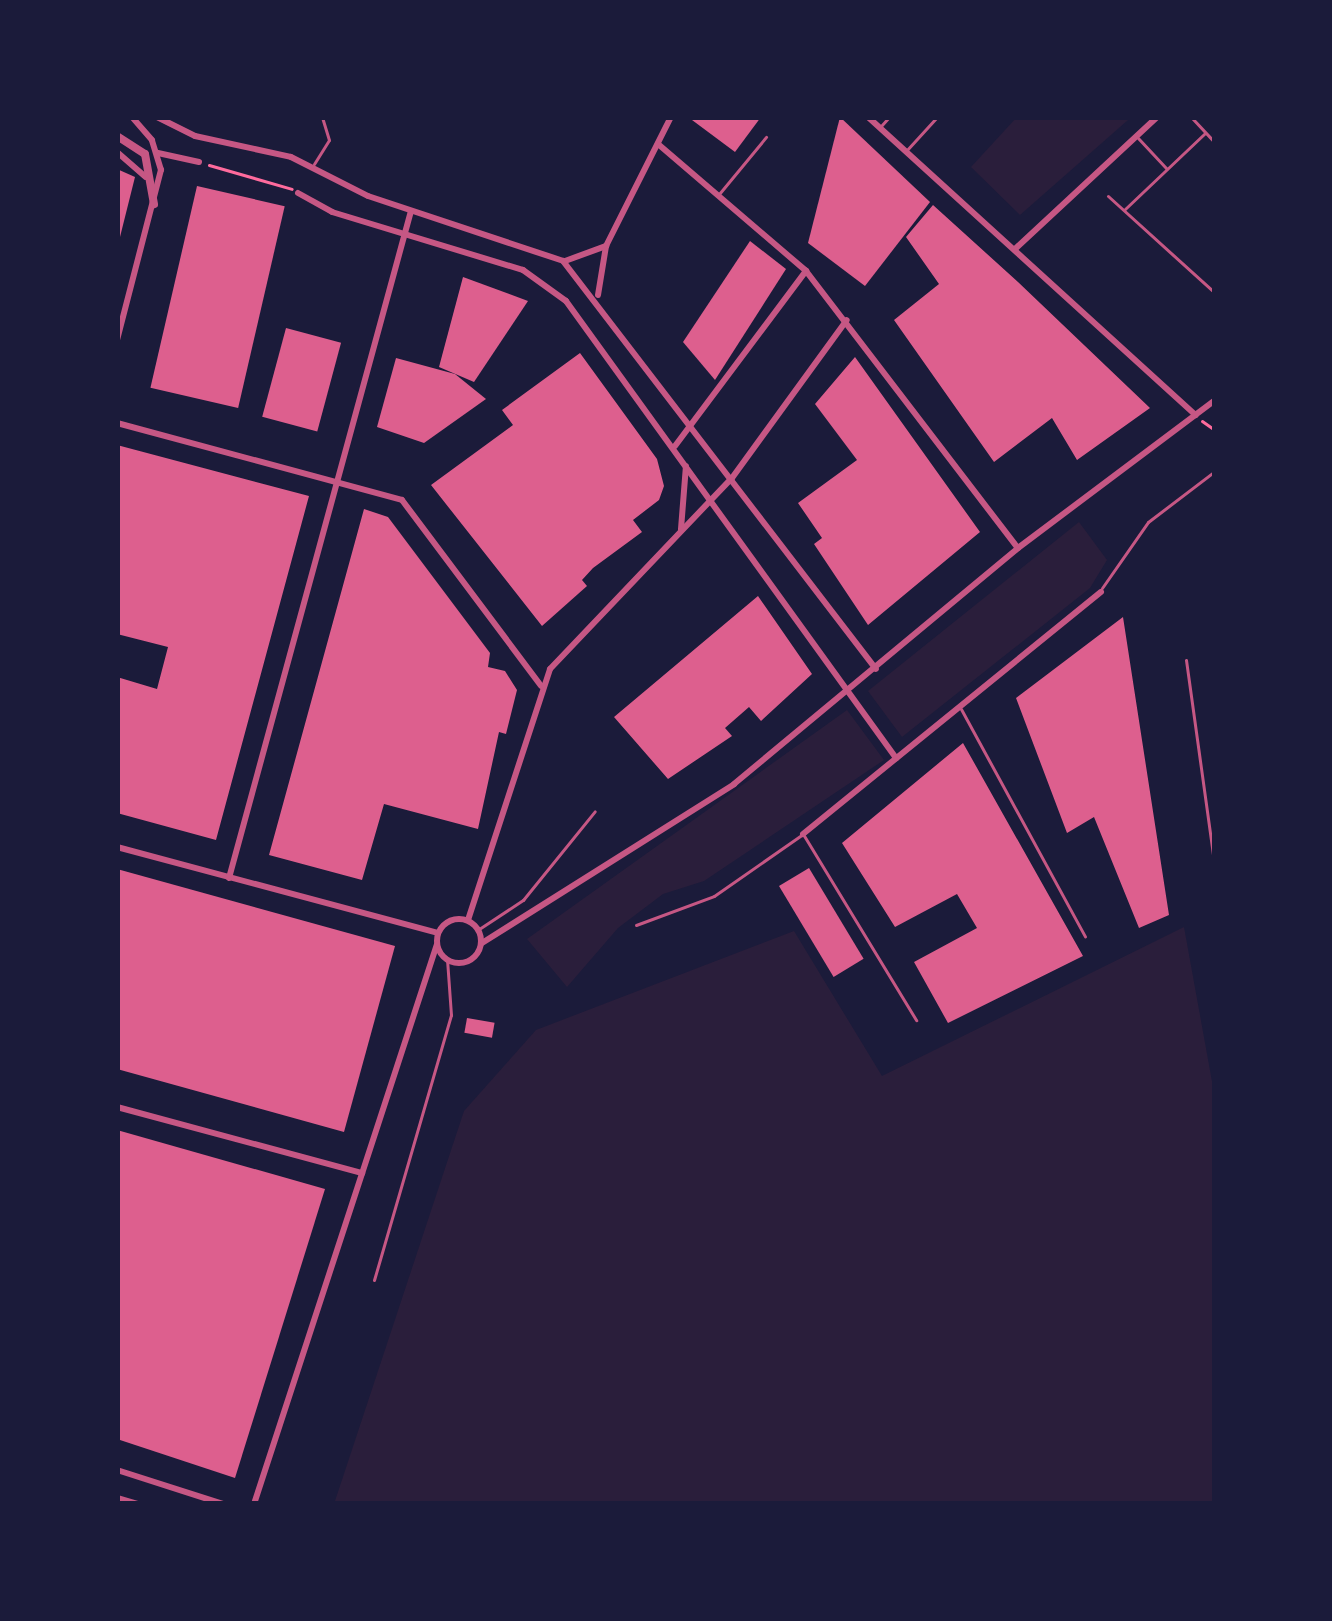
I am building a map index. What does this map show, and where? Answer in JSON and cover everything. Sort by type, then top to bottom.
[{"type":"street","points":[[117,340],[154,204],[158,153],[132,117]]},
{"type":"street","points":[[158,117],[180,131],[313,166],[411,211],[563,261],[598,298],[876,670]]},
{"type":"street","points":[[598,298],[607,246],[671,117]]},
{"type":"street","points":[[868,117],[1196,415]]},
{"type":"street","points":[[1016,248],[1157,117]]},
{"type":"street","points":[[117,136],[145,154],[154,204]]},
{"type":"street","points":[[658,144],[806,271],[1018,548]]},
{"type":"street","points":[[117,152],[140,165],[154,204]]},
{"type":"street","points":[[158,153],[199,162]]},
{"type":"street","points":[[298,193],[545,282],[590,328],[896,758]]},
{"type":"street","points":[[230,878],[411,211]]},
{"type":"street","points":[[563,261],[607,246]]},
{"type":"street","points":[[674,446],[806,271]]},
{"type":"street","points":[[468,920],[541,686],[568,646],[732,478],[848,320]]},
{"type":"street","points":[[437,944],[447,959],[470,960],[482,943],[674,827],[849,692],[1018,548],[1215,400]]},
{"type":"street","points":[[117,423],[338,480],[412,508],[541,686]]},
{"type":"street","points":[[680,531],[688,505],[686,462]]},
{"type":"street","points":[[803,834],[1101,592]]},
{"type":"street","points":[[117,847],[438,934]]},
{"type":"street","points":[[254,1504],[438,934],[447,922],[468,920],[478,929],[482,943]]},
{"type":"street","points":[[117,1108],[362,1173]]},
{"type":"street","points":[[117,1470],[223,1504]]},
{"type":"street","points":[[117,1498],[138,1504]]},
{"type":"lane","points":[[313,166],[329,140],[322,117]]},
{"type":"lane","points":[[880,128],[889,117]]},
{"type":"lane","points":[[906,151],[938,117]]},
{"type":"lane","points":[[1192,118],[1215,143]]},
{"type":"lane","points":[[1124,211],[1205,133]]},
{"type":"lane","points":[[1136,136],[1167,169]]},
{"type":"lane","points":[[718,195],[766,137]]},
{"type":"lane","points":[[1108,196],[1215,293]]},
{"type":"lane","points":[[1101,592],[1134,536],[1215,470]]},
{"type":"lane","points":[[1186,660],[1215,870]]},
{"type":"lane","points":[[960,707],[1085,936]]},
{"type":"lane","points":[[478,929],[524,900],[596,811]]},
{"type":"lane","points":[[636,925],[714,896],[803,834],[916,1020]]},
{"type":"lane","points":[[374,1280],[451,1015],[447,959]]},
{"type":"path","points":[[199,162],[298,193]]},
{"type":"path","points":[[1196,415],[1215,430]]},
{"type":"shaded area","points":[[1017,117],[1128,120],[1020,215],[971,167]]},
{"type":"shaded area","points":[[1079,522],[1107,560],[1090,588],[902,737],[868,691]]},
{"type":"shaded area","points":[[847,710],[884,760],[704,881],[663,894],[618,928],[567,987],[527,939]]},
{"type":"shaded area","points":[[1184,927],[1215,1098],[1215,1504],[334,1504],[464,1111],[536,1030],[794,931],[882,1076]]},
{"type":"building","points":[[688,117],[761,117],[735,152]]},
{"type":"building","points":[[840,117],[930,202],[865,286],[808,243]]},
{"type":"building","points":[[117,169],[135,177],[119,241],[117,241]]},
{"type":"building","points":[[197,186],[285,206],[238,408],[150,388]]},
{"type":"building","points":[[933,205],[1150,408],[1077,460],[1052,418],[994,462],[894,320],[939,284],[906,237]]},
{"type":"building","points":[[750,241],[786,269],[715,380],[683,342]]},
{"type":"building","points":[[463,277],[528,301],[474,382],[439,367]]},
{"type":"building","points":[[286,328],[341,343],[317,432],[262,417]]},
{"type":"building","points":[[580,353],[657,459],[664,486],[659,500],[633,520],[642,532],[593,568],[582,580],[587,586],[542,626],[431,485],[513,425],[502,410]]},
{"type":"building","points":[[855,357],[980,532],[868,625],[814,544],[822,538],[798,503],[857,460],[815,404]]},
{"type":"building","points":[[396,358],[455,374],[486,399],[424,443],[377,427]]},
{"type":"building","points":[[117,445],[309,496],[216,840],[117,813],[117,677],[157,689],[168,647],[117,634]]},
{"type":"building","points":[[364,509],[388,517],[490,653],[488,667],[505,671],[517,690],[506,734],[499,732],[478,829],[384,804],[362,880],[269,855]]},
{"type":"building","points":[[758,596],[812,674],[761,721],[749,707],[725,728],[732,736],[668,779],[614,717]]},
{"type":"building","points":[[1123,617],[1169,915],[1139,928],[1094,817],[1067,833],[1016,698]]},
{"type":"building","points":[[963,743],[1083,956],[948,1023],[914,962],[977,928],[957,894],[895,927],[842,843]]},
{"type":"building","points":[[809,868],[864,959],[834,977],[779,886]]},
{"type":"building","points":[[117,869],[395,946],[344,1132],[117,1069]]},
{"type":"building","points":[[467,1018],[495,1023],[492,1038],[464,1033]]},
{"type":"building","points":[[117,1130],[325,1189],[235,1478],[117,1439]]}]
